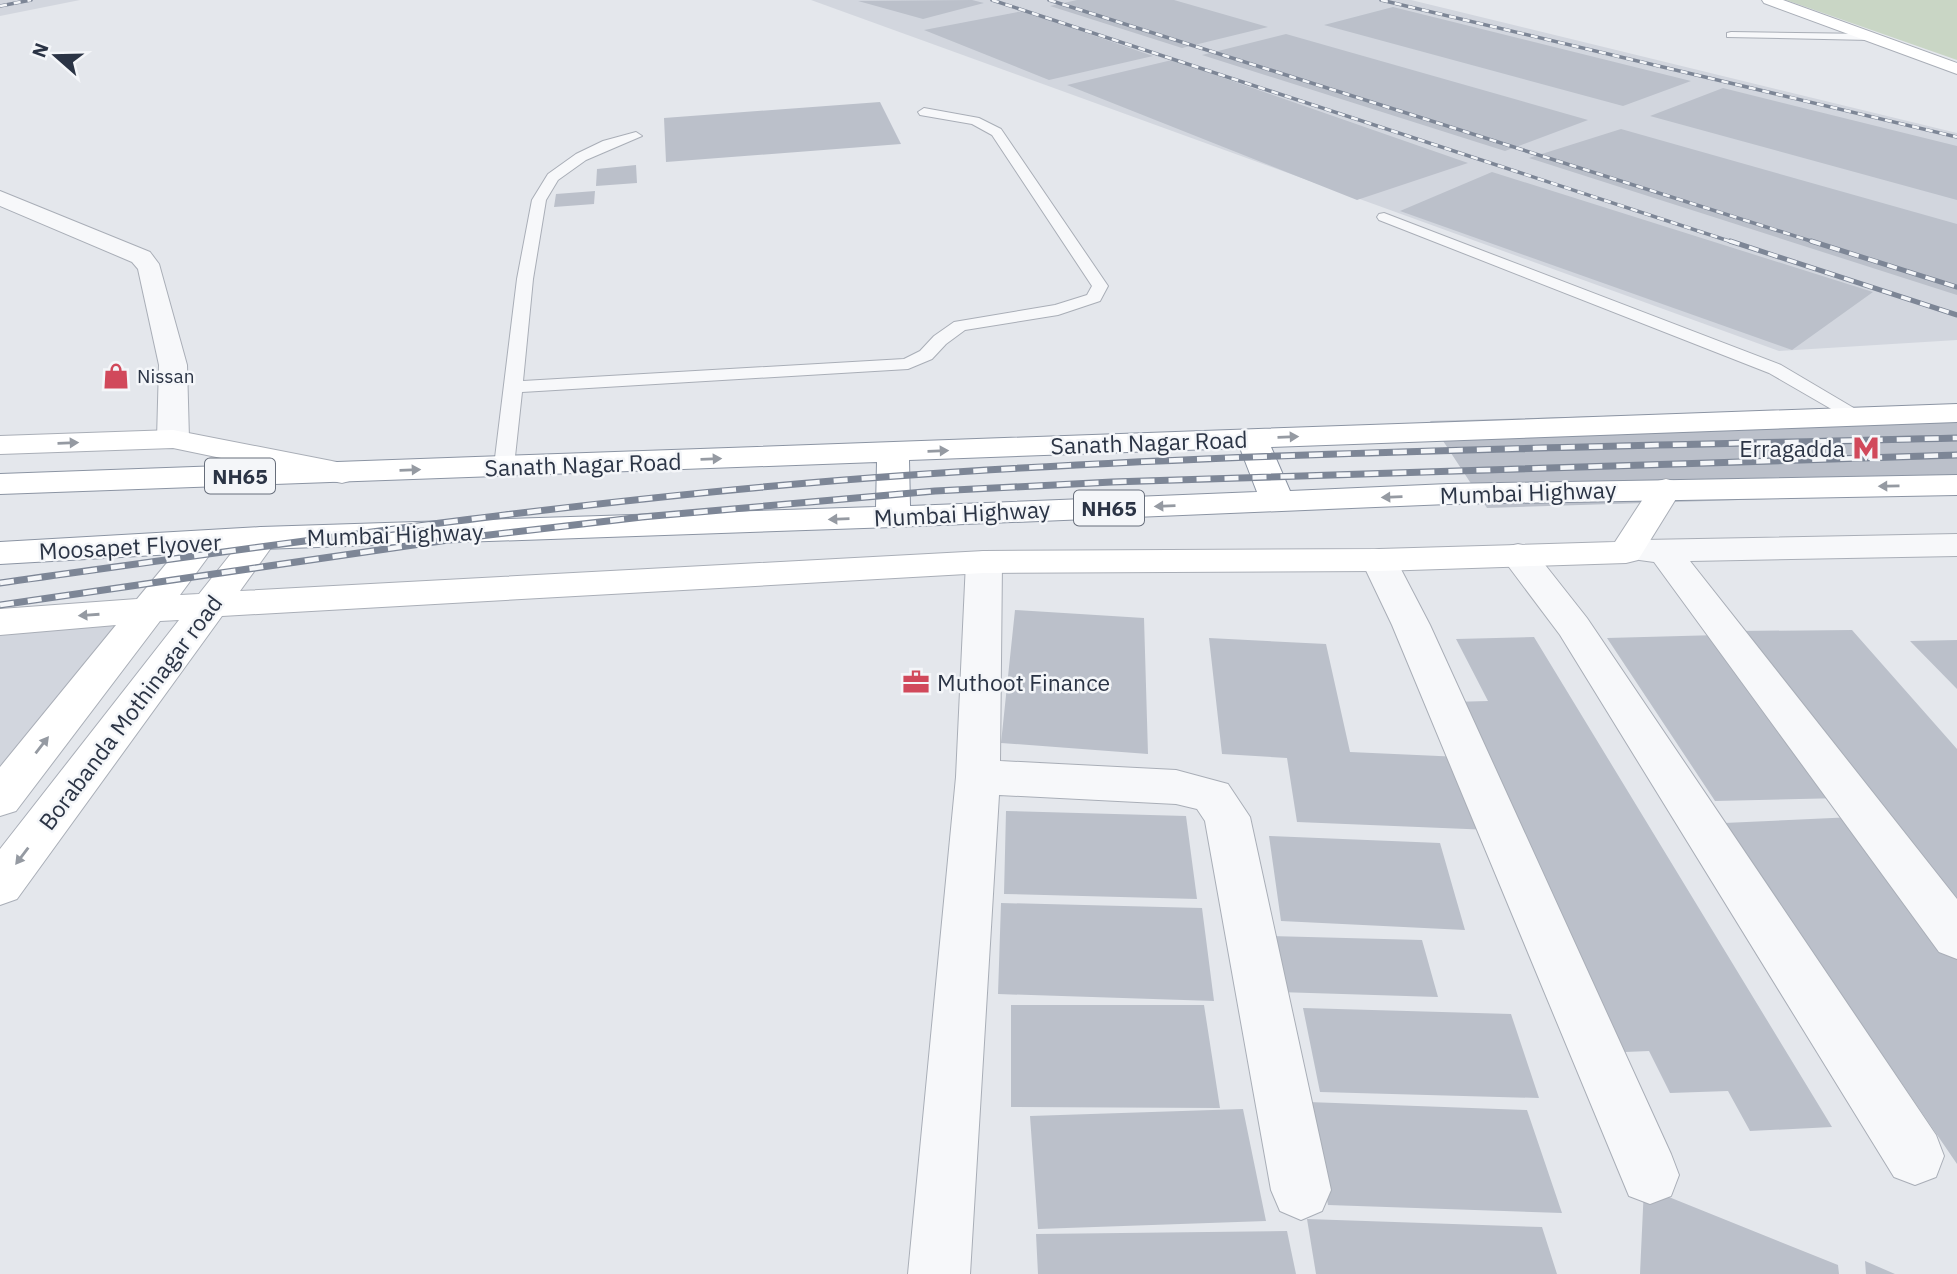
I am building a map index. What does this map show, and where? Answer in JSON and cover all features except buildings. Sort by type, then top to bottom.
[{"type":"main road","points":[[1769,0],[1957,69]]},
{"type":"main road","name":"Sanath Nagar Road","points":[[342,473],[1957,413]]},
{"type":"main road","points":[[1251,438],[1278,502]]},
{"type":"main road","points":[[0,445],[173,439],[342,473]]},
{"type":"main road","points":[[893,452],[893,517]]},
{"type":"main road","name":"NH65","points":[[0,484],[342,473]]},
{"type":"main road","name":"Mumbai Highway","points":[[261,538],[1666,489],[1957,485]]},
{"type":"main road","points":[[0,622],[211,605],[984,562],[1379,560],[1645,552],[1666,489]]},
{"type":"main road","name":"Moosapet Flyover","points":[[0,553],[261,538]]},
{"type":"main road","name":"Borabanda Mothinagar road","points":[[0,885],[261,538]]},
{"type":"main road","points":[[0,799],[202,542]]},
{"type":"street","points":[[0,198],[141,257],[150,269],[173,365],[173,439]]},
{"type":"street","points":[[1645,552],[1957,545]]},
{"type":"street","points":[[1645,552],[1957,937]]},
{"type":"street","points":[[1518,555],[1574,628],[1915,1156]]},
{"type":"street","points":[[1379,560],[1411,625],[1650,1175]]},
{"type":"street","points":[[939,1274],[978,777],[984,562]]},
{"type":"street","points":[[978,777],[1176,787],[1212,796],[1227,817],[1301,1190]]},
{"type":"lane","points":[[1731,36],[1870,37]]},
{"type":"lane","points":[[513,387],[908,364],[926,355],[940,340],[960,326],[1058,310],[1094,298],[1100,286],[997,132],[975,121],[924,112]]},
{"type":"lane","points":[[504,466],[525,279],[539,200],[553,177],[581,157],[607,144],[636,136]]},
{"type":"lane","points":[[1384,217],[1775,369],[1859,417]]},
{"type":"shaded area","points":[[0,0],[80,0],[0,16]]},
{"type":"shaded area","points":[[811,0],[1411,0],[1957,133],[1957,340],[1779,351]]},
{"type":"shaded area","points":[[120,624],[0,779],[0,632]]},
{"type":"green space","points":[[1786,0],[1957,0],[1957,60]]},
{"type":"railway","points":[[0,6],[31,0]]},
{"type":"railway","points":[[992,0],[1735,243]]},
{"type":"railway","points":[[1049,0],[1817,243]]},
{"type":"railway","points":[[1381,0],[1957,137]]},
{"type":"railway","points":[[1730,241],[1957,315]]},
{"type":"railway","points":[[1811,241],[1957,287]]},
{"type":"railway","points":[[0,583],[569,507],[911,475],[1303,455],[1957,438]]},
{"type":"railway","points":[[0,605],[455,539],[642,517],[935,491],[1112,482],[1957,455]]},
{"type":"place","name":"Nissan","points":[[116,376]]},
{"type":"place","name":"Erragadda","points":[[1866,448]]},
{"type":"place","name":"Muthoot Finance","points":[[916,682]]}]
